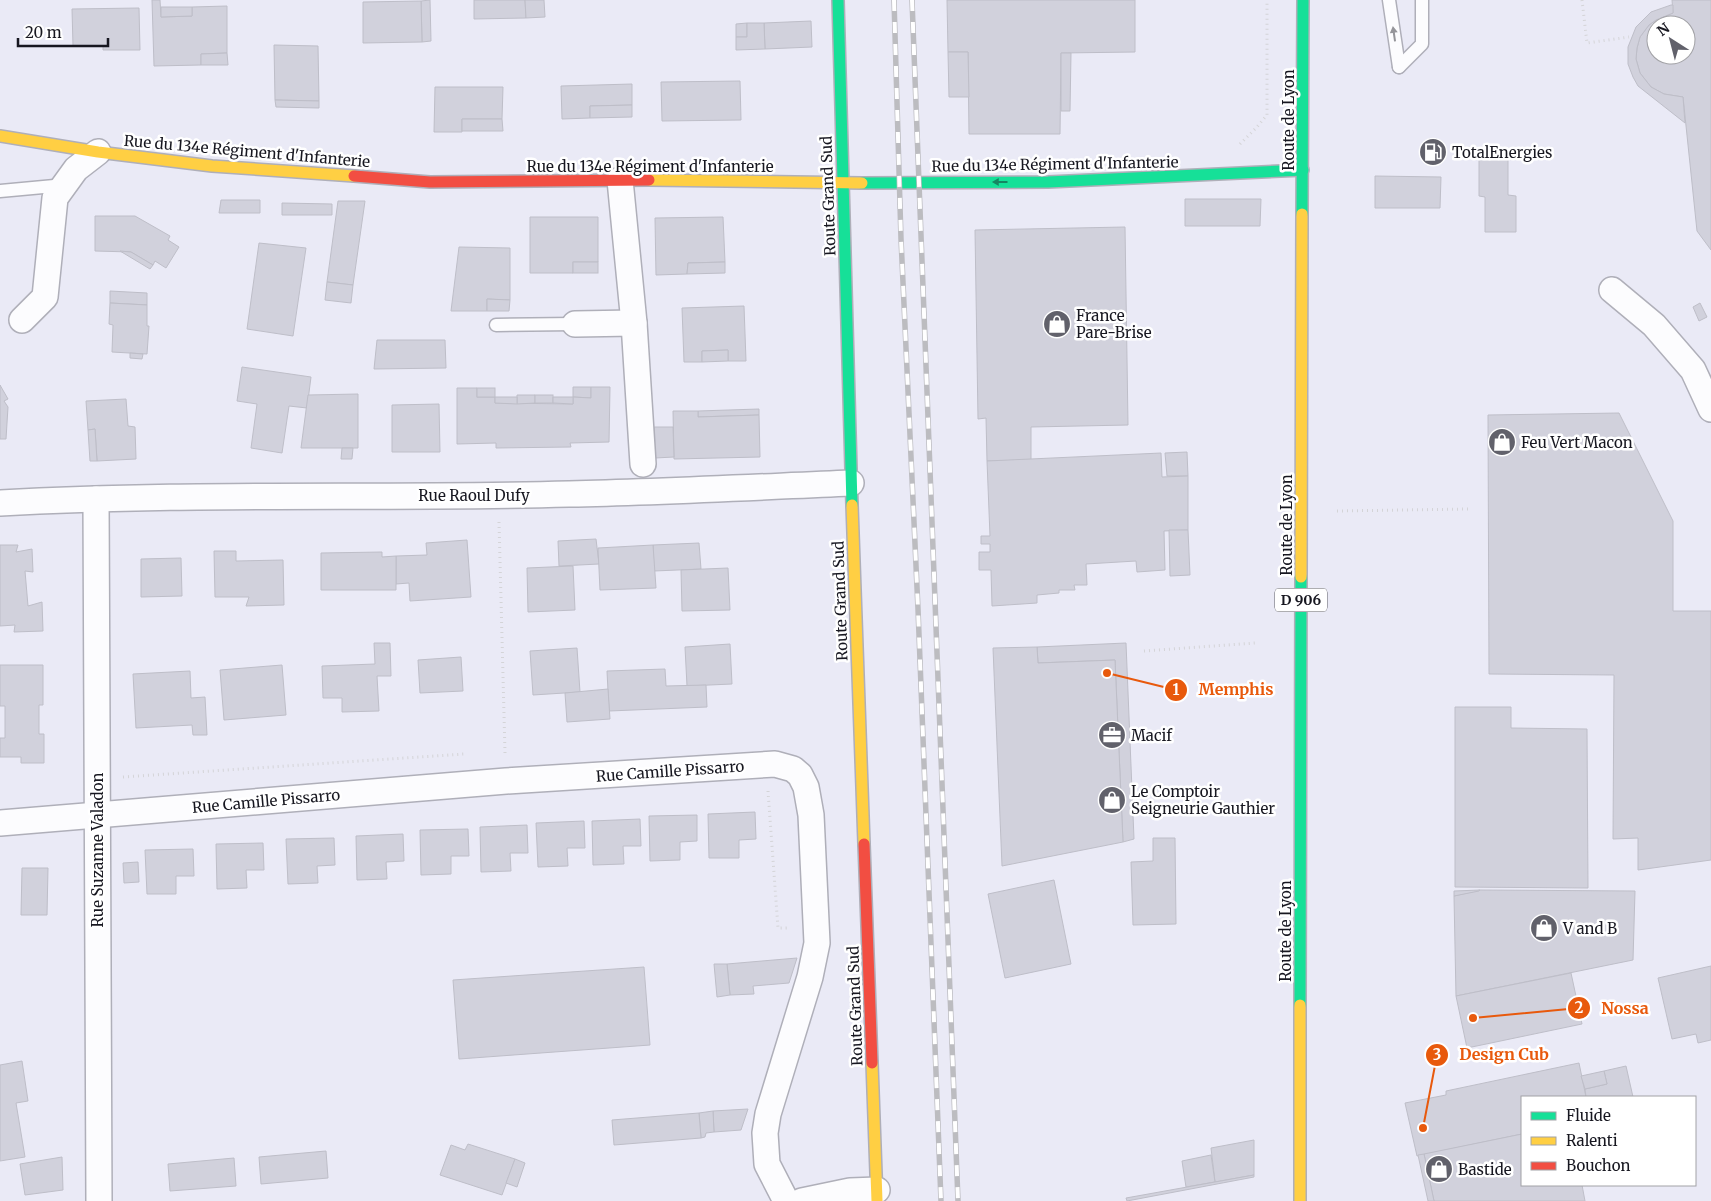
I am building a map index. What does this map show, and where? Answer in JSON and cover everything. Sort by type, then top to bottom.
[{"type":"main road","name":"Route Grand Sud","points":[[838,0],[851,483],[877,1196]]},
{"type":"main road","name":"Route de Lyon","points":[[1300,1201],[1303,0]]},
{"type":"main road","name":"Rue du 134e Régiment d'Infanterie","points":[[0,136],[98,152],[212,166],[430,182],[620,180],[842,183],[1048,182],[1303,170]]},
{"type":"street","points":[[22,320],[45,297],[56,198],[76,170],[98,152]]},
{"type":"street","points":[[620,180],[634,323],[643,464]]},
{"type":"street","points":[[1612,290],[1654,325],[1692,370],[1711,409]]},
{"type":"street","points":[[575,324],[634,323]]},
{"type":"street","name":"Rue Raoul Dufy","points":[[0,503],[96,499],[569,494],[851,483]]},
{"type":"street","name":"Rue Suzanne Valadon","points":[[96,499],[99,1201]]},
{"type":"street","name":"Rue Camille Pissarro","points":[[0,823],[506,781],[775,764],[793,769],[800,776],[806,787],[811,814],[817,943],[810,977],[768,1114],[765,1133],[767,1164],[786,1201]]},
{"type":"street","points":[[802,1201],[850,1191],[877,1196]]},
{"type":"lane","points":[[1389,0],[1399,67],[1422,44],[1422,0]]},
{"type":"lane","points":[[0,191],[65,185]]},
{"type":"lane","points":[[496,325],[575,324]]},
{"type":"path","points":[[1204,175],[1256,128],[1267,115],[1267,0]]},
{"type":"path","points":[[1582,0],[1587,43],[1629,37]]},
{"type":"path","points":[[498,495],[506,781]]},
{"type":"path","points":[[1337,511],[1469,509]]},
{"type":"path","points":[[1144,651],[1255,643]]},
{"type":"building","points":[[152,0],[160,0],[161,17],[192,16],[192,7],[227,6],[227,53],[201,54],[201,65],[154,66]]},
{"type":"building","points":[[430,0],[431,41],[422,42],[421,1]]},
{"type":"building","points":[[474,0],[525,0],[526,18],[474,19]]},
{"type":"building","points":[[525,0],[544,0],[545,17],[526,18]]},
{"type":"building","points":[[947,0],[1135,0],[1135,52],[1061,53],[1060,134],[969,134],[968,52],[948,52]]},
{"type":"building","points":[[1672,0],[1711,0],[1711,250],[1697,231],[1683,97],[1664,94],[1651,87],[1640,73],[1636,59],[1640,37],[1646,29],[1646,65],[1696,65],[1696,15],[1668,15],[1673,13]]},
{"type":"building","points":[[421,1],[422,42],[363,43],[363,2]]},
{"type":"building","points":[[1673,5],[1673,13],[1668,15],[1648,15],[1651,12]]},
{"type":"building","points":[[161,7],[192,7],[192,16],[161,17]]},
{"type":"building","points":[[139,8],[140,50],[103,50],[103,46],[73,46],[72,9]]},
{"type":"building","points":[[1646,17],[1646,29],[1640,37],[1637,48],[1636,59],[1640,73],[1651,87],[1664,94],[1683,97],[1685,123],[1638,86],[1633,77],[1628,64],[1628,47],[1636,27]]},
{"type":"building","points":[[811,21],[812,47],[765,49],[764,23]]},
{"type":"building","points":[[747,23],[747,37],[736,37],[736,24]]},
{"type":"building","points":[[747,23],[764,23],[765,49],[736,50],[736,37],[747,37]]},
{"type":"building","points":[[274,45],[318,46],[319,101],[275,100]]},
{"type":"building","points":[[948,52],[968,52],[969,97],[949,97]]},
{"type":"building","points":[[227,53],[228,65],[201,65],[201,54]]},
{"type":"building","points":[[1061,53],[1071,53],[1070,111],[1061,111]]},
{"type":"building","points":[[740,81],[741,120],[662,121],[661,82]]},
{"type":"building","points":[[632,84],[632,105],[590,106],[590,118],[562,119],[561,86]]},
{"type":"building","points":[[435,87],[503,87],[502,119],[462,119],[462,132],[434,132]]},
{"type":"building","points":[[275,100],[319,101],[319,108],[276,107]]},
{"type":"building","points":[[632,105],[632,117],[590,118],[590,106]]},
{"type":"building","points":[[462,119],[502,119],[503,131],[462,131]]},
{"type":"building","points":[[1479,156],[1508,156],[1508,195],[1516,196],[1516,232],[1485,232],[1485,197],[1479,196]]},
{"type":"building","points":[[1375,176],[1441,177],[1440,208],[1375,208]]},
{"type":"building","points":[[1185,199],[1261,199],[1260,226],[1185,226]]},
{"type":"building","points":[[221,200],[260,200],[260,213],[219,213]]},
{"type":"building","points":[[338,201],[365,201],[353,285],[327,282]]},
{"type":"building","points":[[282,203],[332,204],[332,215],[282,215]]},
{"type":"building","points":[[95,216],[135,216],[170,236],[168,240],[179,247],[166,268],[155,261],[153,265],[131,252],[95,251]]},
{"type":"building","points":[[530,217],[598,217],[598,262],[573,262],[573,273],[530,273]]},
{"type":"building","points":[[723,217],[725,262],[688,263],[687,274],[656,275],[655,218]]},
{"type":"building","points":[[1125,227],[1128,425],[1031,427],[1031,460],[987,461],[986,418],[978,419],[975,230]]},
{"type":"building","points":[[259,243],[306,248],[293,336],[247,329]]},
{"type":"building","points":[[459,247],[510,248],[510,300],[487,299],[487,311],[451,311]]},
{"type":"building","points":[[120,251],[131,252],[153,265],[150,269]]},
{"type":"building","points":[[573,262],[598,262],[598,273],[573,273]]},
{"type":"building","points":[[725,262],[725,273],[687,274],[688,263]]},
{"type":"building","points":[[327,282],[353,285],[351,303],[325,300]]},
{"type":"building","points":[[110,291],[147,293],[147,305],[110,303]]},
{"type":"building","points":[[487,299],[510,300],[509,311],[487,311]]},
{"type":"building","points":[[110,303],[147,305],[147,326],[149,326],[147,354],[112,352],[113,325],[109,324]]},
{"type":"building","points":[[1700,303],[1707,317],[1699,321],[1693,307]]},
{"type":"building","points":[[744,306],[746,361],[728,361],[728,350],[702,351],[702,362],[684,362],[682,308]]},
{"type":"building","points":[[377,340],[445,340],[446,368],[374,369]]},
{"type":"building","points":[[728,350],[728,361],[702,362],[702,351]]},
{"type":"building","points":[[130,353],[143,354],[142,359],[130,358]]},
{"type":"building","points":[[242,367],[311,377],[307,408],[289,406],[282,453],[251,448],[257,404],[237,401]]},
{"type":"building","points":[[0,385],[8,399],[4,401],[8,407],[6,439],[0,439]]},
{"type":"building","points":[[573,387],[591,387],[591,398],[573,397]]},
{"type":"building","points":[[591,387],[610,387],[609,442],[570,443],[571,447],[496,448],[496,443],[457,444],[457,388],[477,388],[477,397],[495,397],[495,403],[573,404],[573,397],[591,398]]},
{"type":"building","points":[[477,388],[495,388],[495,397],[477,397]]},
{"type":"building","points":[[358,394],[358,448],[301,448],[308,395]]},
{"type":"building","points":[[517,395],[535,395],[535,403],[517,404]]},
{"type":"building","points":[[535,395],[553,395],[553,403],[535,403]]},
{"type":"building","points":[[495,397],[517,397],[517,404],[495,403]]},
{"type":"building","points":[[553,397],[573,397],[573,404],[553,403]]},
{"type":"building","points":[[126,399],[128,426],[135,427],[136,459],[97,461],[95,429],[88,430],[86,401]]},
{"type":"building","points":[[439,404],[440,452],[392,452],[392,405]]},
{"type":"building","points":[[759,409],[759,415],[698,417],[698,411]]},
{"type":"building","points":[[673,411],[698,411],[698,417],[759,415],[760,457],[674,459]]},
{"type":"building","points":[[1619,413],[1673,521],[1673,611],[1711,611],[1711,860],[1638,870],[1638,838],[1613,839],[1614,675],[1489,674],[1488,415]]},
{"type":"building","points":[[654,427],[673,427],[674,457],[655,458]]},
{"type":"building","points":[[95,429],[97,461],[90,461],[88,430]]},
{"type":"building","points":[[342,448],[353,448],[352,459],[341,459]]},
{"type":"building","points":[[1187,452],[1188,476],[1167,476],[1165,453]]},
{"type":"building","points":[[1161,453],[1162,477],[1188,476],[1188,530],[1164,531],[1165,570],[1137,572],[1136,561],[1086,564],[1087,585],[1074,585],[1075,590],[1059,590],[1059,593],[1037,595],[1037,603],[992,606],[991,570],[979,570],[979,552],[990,552],[990,544],[981,544],[981,536],[990,536],[987,461]]},
{"type":"building","points":[[1169,530],[1188,530],[1190,575],[1170,576]]},
{"type":"building","points":[[596,539],[599,564],[559,566],[558,541]]},
{"type":"building","points":[[467,540],[471,597],[410,601],[409,583],[396,584],[396,556],[427,555],[426,543]]},
{"type":"building","points":[[699,543],[701,569],[654,571],[653,545]]},
{"type":"building","points":[[0,545],[18,545],[16,552],[32,549],[33,572],[25,571],[28,606],[42,602],[43,631],[14,632],[15,625],[0,626]]},
{"type":"building","points":[[653,545],[656,588],[600,590],[598,548]]},
{"type":"building","points":[[214,551],[236,551],[236,561],[283,560],[284,605],[246,606],[249,597],[215,597]]},
{"type":"building","points":[[382,552],[382,557],[396,556],[396,590],[321,590],[321,553]]},
{"type":"building","points":[[181,558],[182,596],[141,597],[141,559]]},
{"type":"building","points":[[573,566],[575,610],[528,612],[527,568]]},
{"type":"building","points":[[728,568],[730,610],[682,611],[681,570]]},
{"type":"building","points":[[374,643],[390,643],[391,676],[377,676],[379,711],[342,712],[342,698],[323,698],[322,666],[375,664]]},
{"type":"building","points":[[1126,643],[1134,839],[1123,842],[1115,660],[1038,663],[1037,647]]},
{"type":"building","points":[[730,644],[732,684],[687,686],[685,647]]},
{"type":"building","points":[[1037,647],[1038,663],[1115,660],[1123,842],[1002,866],[993,648]]},
{"type":"building","points":[[577,648],[580,692],[533,695],[530,651]]},
{"type":"building","points":[[461,657],[463,691],[420,693],[418,660]]},
{"type":"building","points":[[0,665],[43,665],[43,705],[39,705],[39,734],[44,734],[44,763],[21,763],[21,757],[0,757],[0,738],[5,738],[5,706],[0,706]]},
{"type":"building","points":[[282,665],[286,715],[224,720],[220,670]]},
{"type":"building","points":[[665,669],[666,686],[706,685],[707,707],[609,711],[607,671]]},
{"type":"building","points":[[190,671],[191,698],[205,697],[207,735],[193,735],[192,725],[136,728],[133,674]]},
{"type":"building","points":[[608,689],[610,719],[567,722],[565,693]]},
{"type":"building","points":[[1455,707],[1511,707],[1511,728],[1587,729],[1588,888],[1455,887]]},
{"type":"building","points":[[755,812],[756,839],[739,840],[739,858],[709,858],[708,814]]},
{"type":"building","points":[[697,815],[697,841],[680,842],[680,860],[650,861],[649,816]]},
{"type":"building","points":[[640,819],[641,846],[623,846],[624,864],[593,865],[592,821]]},
{"type":"building","points":[[584,821],[585,848],[567,848],[568,866],[538,867],[536,823]]},
{"type":"building","points":[[527,825],[528,853],[510,853],[511,871],[481,872],[480,827]]},
{"type":"building","points":[[468,829],[469,856],[451,856],[451,874],[421,875],[420,830]]},
{"type":"building","points":[[403,834],[404,861],[386,862],[387,879],[357,880],[356,836]]},
{"type":"building","points":[[334,838],[335,865],[317,866],[318,883],[288,884],[286,839]]},
{"type":"building","points":[[1153,838],[1175,838],[1176,924],[1133,925],[1131,862],[1153,861]]},
{"type":"building","points":[[263,843],[264,870],[246,870],[247,888],[217,889],[216,844]]},
{"type":"building","points":[[193,849],[194,876],[176,876],[176,894],[147,894],[145,850]]},
{"type":"building","points":[[138,862],[139,882],[124,883],[123,863]]},
{"type":"building","points":[[22,868],[48,868],[47,915],[21,915]]},
{"type":"building","points":[[1054,880],[1071,964],[1005,978],[988,894]]},
{"type":"building","name":"V and B","points":[[1480,890],[1635,891],[1633,960],[1456,996],[1454,896]]},
{"type":"building","points":[[1454,891],[1479,891],[1454,896]]},
{"type":"building","points":[[797,958],[789,983],[753,986],[754,994],[730,995],[727,964]]},
{"type":"building","points":[[714,964],[727,964],[730,995],[717,997]]},
{"type":"building","points":[[1711,966],[1711,1040],[1698,1043],[1696,1034],[1672,1039],[1658,978]]},
{"type":"building","points":[[644,967],[650,1045],[459,1059],[453,980]]},
{"type":"building","points":[[1571,973],[1582,1024],[1467,1048],[1456,996]]},
{"type":"building","points":[[22,1061],[28,1101],[16,1103],[25,1157],[0,1161],[0,1065]]},
{"type":"building","points":[[1579,1063],[1586,1096],[1521,1096],[1521,1134],[1417,1156],[1405,1103],[1446,1095],[1446,1091]]},
{"type":"building","points":[[1626,1066],[1633,1096],[1586,1096],[1585,1089],[1607,1084],[1604,1071]]},
{"type":"building","points":[[1604,1071],[1607,1084],[1585,1089],[1581,1076]]},
{"type":"building","points":[[748,1109],[741,1130],[714,1132],[713,1111]]},
{"type":"building","points":[[713,1111],[714,1132],[706,1133],[705,1137],[701,1138],[699,1113]]},
{"type":"building","points":[[699,1113],[701,1138],[614,1145],[612,1120]]},
{"type":"building","points":[[1521,1134],[1521,1186],[1582,1186],[1585,1201],[1434,1201],[1424,1154]]},
{"type":"building","points":[[1254,1140],[1254,1175],[1215,1182],[1211,1148]]},
{"type":"building","points":[[468,1144],[515,1159],[502,1195],[440,1175],[451,1145],[465,1150]]},
{"type":"building","points":[[326,1151],[328,1178],[261,1184],[259,1157]]},
{"type":"building","points":[[1424,1154],[1434,1201],[1428,1201],[1418,1155]]},
{"type":"building","points":[[1211,1155],[1215,1182],[1186,1187],[1182,1161]]},
{"type":"building","points":[[62,1157],[63,1190],[25,1195],[20,1164]]},
{"type":"building","points":[[234,1158],[236,1186],[170,1191],[168,1164]]},
{"type":"building","points":[[515,1159],[525,1163],[517,1187],[506,1183]]},
{"type":"building","points":[[1254,1175],[1254,1177],[1127,1201],[1126,1198]]},
{"type":"railway","points":[[894,0],[901,239],[918,609],[941,1201]]},
{"type":"railway","points":[[912,0],[958,1201]]},
{"type":"traffic: fast","points":[[838,0],[852,505]]},
{"type":"traffic: fast","points":[[1302,214],[1303,0]]},
{"type":"traffic: fast","points":[[862,183],[1048,182],[1303,170]]},
{"type":"traffic: fast","points":[[1300,1005],[1301,577]]},
{"type":"traffic: slow","points":[[0,136],[98,152],[212,166],[354,176]]},
{"type":"traffic: slow","points":[[649,180],[862,183]]},
{"type":"traffic: slow","points":[[1301,577],[1302,214]]},
{"type":"traffic: slow","points":[[852,505],[864,844]]},
{"type":"traffic: slow","points":[[1300,1005],[1300,1201]]},
{"type":"traffic: slow","points":[[872,1063],[877,1201]]},
{"type":"traffic: jam","points":[[354,176],[430,182],[649,180]]},
{"type":"traffic: jam","points":[[864,844],[872,1063]]},
{"type":"place","name":"TotalEnergies","points":[[1433,152]]},
{"type":"place","name":"France Pare-Brise","points":[[1057,324]]},
{"type":"place","name":"Feu Vert Macon","points":[[1502,442]]},
{"type":"place","name":"Memphis","points":[[1107,673]]},
{"type":"place","name":"Macif","points":[[1112,735]]},
{"type":"place","name":"Le Comptoir Seigneurie Gauthier","points":[[1112,800]]},
{"type":"place","name":"V and B","points":[[1544,928]]},
{"type":"place","name":"Nossa","points":[[1473,1018]]},
{"type":"place","name":"Design Cub","points":[[1423,1128]]},
{"type":"place","name":"Bastide","points":[[1439,1169]]}]
